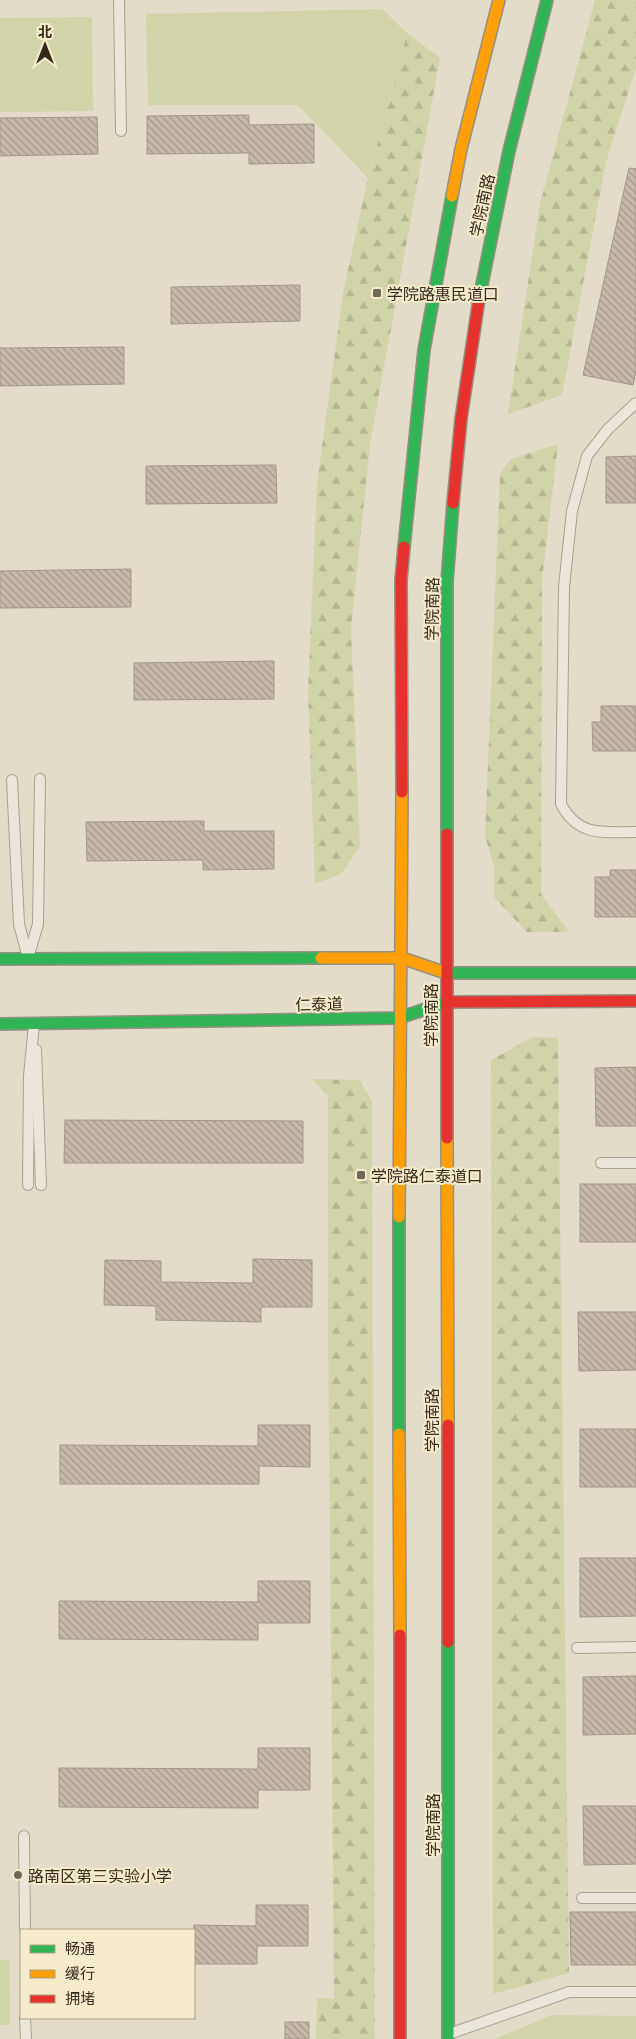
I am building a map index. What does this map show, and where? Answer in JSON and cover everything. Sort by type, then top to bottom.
[{"type":"main road","name":"学院南路","points":[[400,2039],[399,1018],[402,958],[401,580],[407,500],[427,331],[461,149],[499,0]]},
{"type":"main road","name":"学院南路","points":[[448,2036],[447,582],[451,512],[468,360],[509,151],[537,46],[547,0]]},
{"type":"main road","points":[[0,959],[402,958],[446,973],[636,973]]},
{"type":"main road","name":"仁泰道","points":[[0,1024],[399,1018],[447,1002],[636,1001]]},
{"type":"lane","points":[[119,0],[121,131]]},
{"type":"lane","points":[[636,403],[608,429],[587,456],[572,511],[564,587],[561,804],[568,816],[582,828],[597,832],[636,832]]},
{"type":"lane","points":[[28,959],[38,924],[40,779]]},
{"type":"lane","points":[[12,780],[20,924],[28,959]]},
{"type":"lane","points":[[28,1185],[29,1076],[34,1024]]},
{"type":"lane","points":[[34,1024],[38,1076],[41,1185]]},
{"type":"lane","points":[[601,1163],[636,1163]]},
{"type":"lane","points":[[577,1648],[636,1647]]},
{"type":"lane","points":[[24,1836],[25,1929]]},
{"type":"lane","points":[[582,1898],[636,1898]]},
{"type":"lane","points":[[448,2036],[570,1992],[636,1992]]},
{"type":"lane","points":[[26,2019],[26,2039]]},
{"type":"green space","points":[[595,0],[636,0],[636,68],[606,162],[562,395],[508,414],[540,204]]},
{"type":"green space","points":[[382,9],[407,33],[368,178],[298,105],[148,105],[146,14]]},
{"type":"green space","points":[[92,17],[93,111],[0,112],[0,18]]},
{"type":"green space","points":[[407,33],[440,58],[370,444],[351,629],[360,847],[341,874],[315,884],[308,691],[317,484],[343,293],[368,178]]},
{"type":"green space","points":[[558,444],[542,580],[541,894],[569,932],[527,932],[494,897],[494,867],[485,835],[500,473],[511,459]]},
{"type":"green space","points":[[533,1037],[558,1038],[569,1973],[493,1994],[491,1060]]},
{"type":"green space","points":[[312,1079],[359,1080],[372,1101],[375,2039],[316,2039],[317,1998],[334,1999],[328,1327],[328,1096]]},
{"type":"green space","points":[[0,1960],[9,1960],[10,2025],[0,2025]]},
{"type":"green space","points":[[552,2015],[636,2016],[636,2039],[495,2039]]},
{"type":"building","points":[[249,115],[249,125],[314,124],[314,163],[249,164],[249,153],[147,154],[147,116]]},
{"type":"building","points":[[97,117],[98,154],[0,156],[0,118]]},
{"type":"building","points":[[629,168],[636,169],[636,371],[633,385],[583,375]]},
{"type":"building","points":[[300,285],[300,321],[171,324],[171,287]]},
{"type":"building","points":[[124,347],[124,384],[0,386],[0,348]]},
{"type":"building","points":[[636,456],[636,503],[606,503],[606,457]]},
{"type":"building","points":[[276,465],[277,503],[146,504],[146,466]]},
{"type":"building","points":[[131,569],[131,607],[0,608],[0,571]]},
{"type":"building","points":[[274,661],[274,699],[134,700],[134,663]]},
{"type":"building","points":[[601,706],[636,706],[636,751],[593,751],[592,722],[601,722]]},
{"type":"building","points":[[204,821],[204,831],[274,831],[274,869],[203,870],[203,860],[87,861],[86,822]]},
{"type":"building","points":[[610,870],[636,870],[636,917],[595,917],[595,877],[610,877]]},
{"type":"building","points":[[636,1067],[636,1126],[596,1126],[595,1068]]},
{"type":"building","points":[[65,1120],[303,1121],[303,1163],[64,1163]]},
{"type":"building","points":[[580,1184],[636,1184],[636,1242],[580,1242]]},
{"type":"building","points":[[253,1259],[312,1260],[312,1307],[261,1307],[261,1322],[156,1320],[156,1306],[104,1305],[105,1260],[161,1261],[161,1282],[253,1283]]},
{"type":"building","points":[[578,1312],[636,1312],[636,1370],[579,1371]]},
{"type":"building","points":[[258,1425],[310,1425],[310,1467],[259,1466],[259,1484],[60,1484],[60,1445],[258,1446]]},
{"type":"building","points":[[580,1429],[636,1429],[636,1487],[580,1487]]},
{"type":"building","points":[[580,1558],[636,1558],[636,1616],[580,1617]]},
{"type":"building","points":[[258,1581],[310,1581],[310,1623],[258,1623],[258,1640],[59,1639],[59,1601],[258,1602]]},
{"type":"building","points":[[636,1676],[636,1734],[583,1735],[583,1677]]},
{"type":"building","points":[[258,1748],[310,1748],[310,1790],[258,1790],[258,1808],[59,1807],[59,1768],[258,1769]]},
{"type":"building","points":[[583,1806],[636,1806],[636,1864],[584,1865]]},
{"type":"building","points":[[256,1905],[308,1905],[308,1946],[257,1946],[257,1964],[195,1964],[194,1925],[256,1926]]},
{"type":"building","points":[[570,1912],[636,1912],[636,1965],[571,1965]]},
{"type":"building","points":[[285,2022],[309,2022],[309,2039],[285,2039]]},
{"type":"traffic: fast","points":[[479,299],[509,151],[547,0]]},
{"type":"traffic: fast","points":[[404,547],[424,350],[452,196]]},
{"type":"traffic: fast","points":[[447,834],[447,582],[453,503]]},
{"type":"traffic: fast","points":[[0,959],[321,958]]},
{"type":"traffic: fast","points":[[446,973],[636,973]]},
{"type":"traffic: fast","points":[[0,1024],[399,1018],[447,1002]]},
{"type":"traffic: fast","points":[[399,1217],[399,1434]]},
{"type":"traffic: fast","points":[[448,1642],[448,2039]]},
{"type":"traffic: slow","points":[[452,196],[461,149],[499,0]]},
{"type":"traffic: slow","points":[[399,1217],[402,792]]},
{"type":"traffic: slow","points":[[321,958],[402,958],[446,973]]},
{"type":"traffic: slow","points":[[447,1138],[448,1425]]},
{"type":"traffic: slow","points":[[399,1434],[400,1635]]},
{"type":"traffic: jam","points":[[453,503],[461,419],[479,299]]},
{"type":"traffic: jam","points":[[402,792],[401,580],[404,547]]},
{"type":"traffic: jam","points":[[447,834],[447,1138]]},
{"type":"traffic: jam","points":[[447,1002],[636,1001]]},
{"type":"traffic: jam","points":[[448,1425],[448,1642]]},
{"type":"traffic: jam","points":[[400,1635],[400,2039]]},
{"type":"place","name":"学院路惠民道口","points":[[377,293]]},
{"type":"place","name":"学院路仁泰道口","points":[[361,1175]]},
{"type":"place","name":"路南区第三实验小学","points":[[18,1875]]}]
